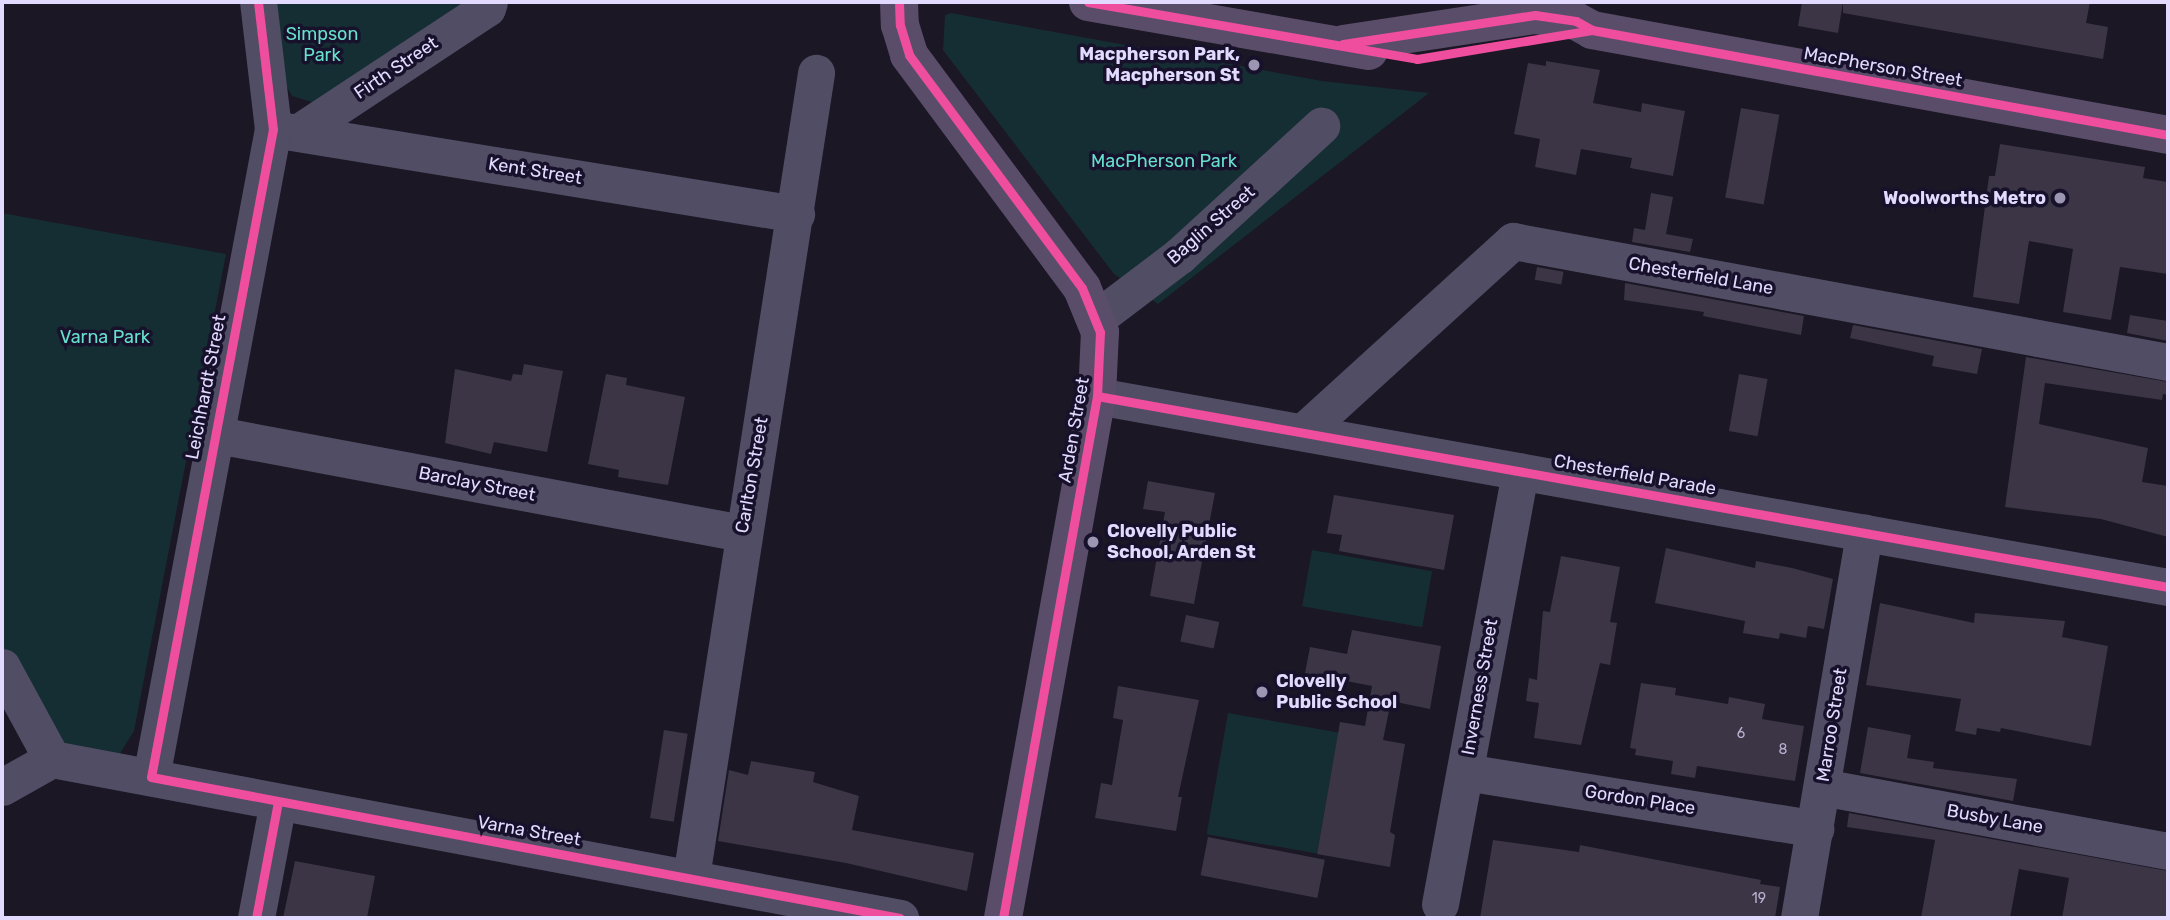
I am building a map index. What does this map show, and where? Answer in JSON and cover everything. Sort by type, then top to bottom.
[{"type":"main road","name":"Arden Street","points":[[900,2],[900,26],[909,55],[1042,232],[1097,317],[1101,359],[1097,396],[1003,918]]},
{"type":"main road","name":"MacPherson Street","points":[[1088,2],[1343,44],[1417,59],[1462,28],[1524,8],[1576,21],[1592,30]]},
{"type":"main road","name":"MacPherson Street","points":[[1462,28],[1592,30],[2168,135]]},
{"type":"street","name":"Leichhardt Street","points":[[152,777],[212,434],[286,130],[258,2]]},
{"type":"street","name":"Firth Street","points":[[286,130],[487,8],[489,2]]},
{"type":"street","name":"Carlton Street","points":[[691,877],[742,533],[796,214],[816,72]]},
{"type":"street","name":"Baglin Street","points":[[1097,317],[1179,256],[1321,126]]},
{"type":"street","name":"Kent Street","points":[[286,130],[796,214]]},
{"type":"street","name":"Chesterfield Lane","points":[[1303,432],[1513,241],[2168,362]]},
{"type":"street","name":"Chesterfield Parade","points":[[1097,396],[2168,587]]},
{"type":"street","name":"Barclay Street","points":[[212,434],[742,533]]},
{"type":"street","name":"Inverness Street","points":[[1440,904],[1520,471]]},
{"type":"street","name":"Marroo Street","points":[[1799,918],[1864,532]]},
{"type":"street","points":[[2,667],[52,759],[2,787]]},
{"type":"street","name":"Varna Street","points":[[52,759],[900,918]]},
{"type":"street","name":"Gordon Place","points":[[1465,772],[1815,829]]},
{"type":"street","name":"Busby Lane","points":[[1822,787],[2168,851]]},
{"type":"street","points":[[256,918],[278,802]]},
{"type":"green space","name":"Simpson Park","points":[[273,2],[467,2],[315,103],[292,96],[281,76]]},
{"type":"green space","name":"MacPherson Park","points":[[951,13],[1322,81],[1429,93],[1158,304],[1114,274],[943,50],[945,15]]},
{"type":"green space","name":"Varna Park","points":[[2,213],[226,254],[134,731],[119,755],[71,749],[52,737],[2,645]]},
{"type":"green space","points":[[1312,550],[1432,571],[1422,627],[1302,606]]},
{"type":"green space","points":[[1228,713],[1338,732],[1317,854],[1207,834]]},
{"type":"building","points":[[1802,2],[1843,2],[1838,33],[1798,26]]},
{"type":"building","points":[[1843,2],[2090,2],[2086,23],[2108,27],[2103,59],[1843,13]]},
{"type":"building","points":[[1546,61],[1600,70],[1593,103],[1641,112],[1642,103],[1685,111],[1673,176],[1630,168],[1632,158],[1581,149],[1576,175],[1535,167],[1540,139],[1514,134],[1528,63],[1546,66]]},
{"type":"building","points":[[1741,108],[1779,115],[1764,204],[1725,198]]},
{"type":"building","points":[[2000,144],[2145,167],[2143,178],[2168,182],[2168,274],[2120,267],[2111,320],[2063,312],[2073,249],[2029,241],[2019,304],[1973,297],[1989,176],[1995,176]]},
{"type":"building","points":[[1651,193],[1673,197],[1666,234],[1693,239],[1690,252],[1632,242],[1634,228],[1645,230]]},
{"type":"building","points":[[1537,267],[1564,272],[1561,284],[1535,280]]},
{"type":"building","points":[[1625,283],[1804,316],[1801,335],[1703,316],[1704,312],[1624,300]]},
{"type":"building","points":[[2130,315],[2168,321],[2168,341],[2127,333]]},
{"type":"building","points":[[1853,325],[1982,349],[1977,374],[1932,366],[1934,356],[1850,338]]},
{"type":"building","points":[[2026,357],[2168,382],[2168,395],[2163,394],[2162,400],[2045,383],[2039,424],[2148,448],[2142,482],[2168,486],[2168,537],[2101,519],[2005,507]]},
{"type":"building","points":[[524,364],[563,371],[547,452],[494,442],[491,454],[445,443],[455,369],[511,381],[513,374],[522,375]]},
{"type":"building","points":[[606,374],[627,378],[626,385],[685,397],[668,485],[618,477],[619,470],[588,464]]},
{"type":"building","points":[[1739,374],[1768,379],[1757,436],[1729,431]]},
{"type":"building","points":[[1148,481],[1215,493],[1194,604],[1150,596],[1165,512],[1143,509]]},
{"type":"building","points":[[1334,495],[1454,515],[1444,570],[1339,551],[1342,535],[1327,533]]},
{"type":"building","points":[[1666,548],[1755,568],[1756,561],[1833,579],[1824,629],[1808,626],[1806,638],[1780,633],[1779,639],[1743,633],[1745,621],[1655,603]]},
{"type":"building","points":[[1561,556],[1620,567],[1610,622],[1617,623],[1610,665],[1600,663],[1581,745],[1534,738],[1539,703],[1526,701],[1529,678],[1537,680],[1543,611],[1550,612]]},
{"type":"building","points":[[1880,603],[1974,623],[1975,613],[2065,621],[2062,637],[2108,646],[2091,746],[2001,728],[2000,732],[1977,728],[1976,735],[1955,731],[1961,699],[1866,685]]},
{"type":"building","points":[[1186,615],[1219,622],[1214,648],[1180,641]]},
{"type":"building","points":[[1352,630],[1441,646],[1430,709],[1391,701],[1383,740],[1405,744],[1390,832],[1395,835],[1390,867],[1317,854],[1340,722],[1365,726],[1372,686],[1305,673],[1310,647],[1347,654]]},
{"type":"building","points":[[1641,683],[1676,688],[1675,695],[1728,704],[1729,697],[1765,704],[1762,719],[1804,726],[1795,781],[1697,766],[1695,778],[1671,774],[1673,761],[1635,755],[1636,749],[1630,748]]},
{"type":"building","points":[[1118,686],[1199,700],[1178,797],[1182,797],[1176,831],[1095,818],[1101,783],[1112,785],[1123,720],[1113,718]]},
{"type":"building","points":[[1868,727],[1911,735],[1907,758],[1934,762],[1933,768],[2017,779],[2013,801],[1860,773]]},
{"type":"building","points":[[664,730],[688,734],[674,822],[650,818]]},
{"type":"building","points":[[751,761],[815,772],[813,782],[859,796],[852,830],[974,853],[967,891],[846,863],[718,841],[729,770],[748,775]]},
{"type":"building","points":[[1849,813],[2168,871],[2168,918],[2062,918],[2069,878],[2019,869],[2010,918],[1921,918],[1935,840],[1847,827]]},
{"type":"building","points":[[1208,837],[1325,860],[1317,898],[1201,875]]},
{"type":"building","points":[[1493,840],[1579,852],[1580,845],[1761,880],[1760,884],[1780,887],[1775,918],[1480,918]]},
{"type":"building","points":[[295,861],[375,876],[367,918],[283,918]]},
{"type":"cycle path","points":[[258,2],[273,129],[151,777],[900,918]]},
{"type":"cycle path","points":[[899,2],[900,25],[909,55],[1082,288],[1100,332],[1097,396],[1003,918]]},
{"type":"cycle path","points":[[1088,2],[1417,59],[1592,30]]},
{"type":"cycle path","points":[[1343,44],[1535,15],[1576,21],[1592,30],[2168,135]]},
{"type":"cycle path","points":[[1097,396],[2168,587]]},
{"type":"cycle path","points":[[256,918],[278,802]]},
{"type":"place","name":"Macpherson Park, Macpherson St","points":[[1254,65]]},
{"type":"place","name":"Woolworths Metro","points":[[2060,198]]},
{"type":"place","name":"Clovelly Public School, Arden St","points":[[1093,542]]},
{"type":"place","name":"Clovelly Public School","points":[[1262,692]]}]
